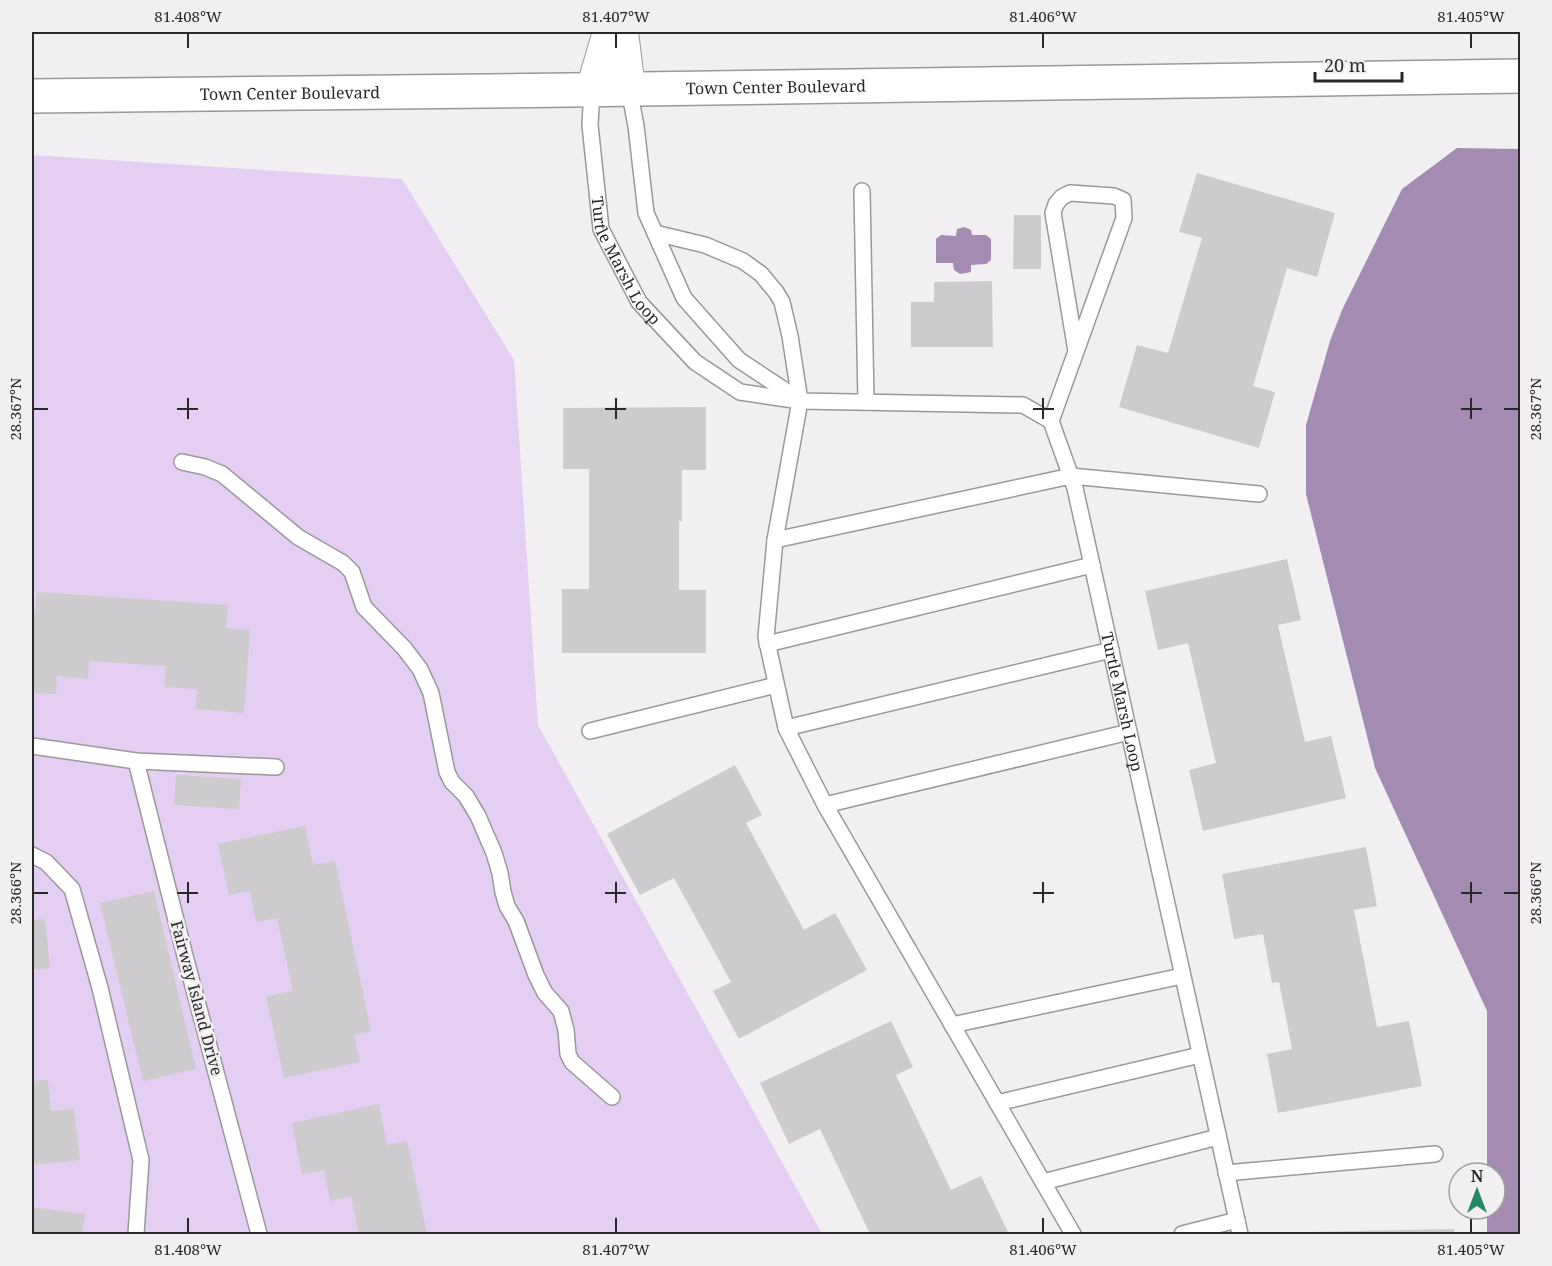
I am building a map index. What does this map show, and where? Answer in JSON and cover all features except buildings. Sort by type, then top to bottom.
[{"type":"main road","name":"Town Center Boulevard","points":[[32,96],[1521,76]]},
{"type":"street","name":"Turtle Marsh Loop","points":[[592,90],[609,32]]},
{"type":"street","name":"Turtle Marsh Loop","points":[[622,32],[629,89]]},
{"type":"lane","name":"Turtle Marsh Loop","points":[[629,89],[636,126],[646,213],[684,298],[739,360],[800,401]]},
{"type":"lane","name":"Turtle Marsh Loop","points":[[592,90],[590,125],[601,229],[639,303],[695,362],[740,392],[800,401],[1023,405],[1051,420],[1075,488],[1238,1227]]},
{"type":"lane","points":[[862,191],[866,402]]},
{"type":"lane","points":[[1051,420],[1076,351],[1124,218],[1122,200],[1114,196],[1070,193],[1056,204],[1053,213],[1076,351]]},
{"type":"lane","points":[[655,233],[705,245],[743,261],[761,274],[779,297],[786,318],[800,401],[775,540],[766,637],[786,728],[825,805],[1073,1234]]},
{"type":"lane","points":[[182,462],[205,467],[222,474],[298,537],[343,563],[352,572],[364,607],[404,648],[420,669],[431,693],[447,772],[478,816],[495,853],[507,906],[516,921],[545,993],[561,1011],[566,1030],[568,1054],[572,1062],[612,1097]]},
{"type":"lane","points":[[775,540],[1071,476],[1259,494]]},
{"type":"lane","points":[[767,644],[1092,565]]},
{"type":"lane","points":[[786,728],[1111,650]]},
{"type":"lane","points":[[590,730],[776,685]]},
{"type":"lane","points":[[825,805],[1128,732]]},
{"type":"lane","points":[[32,746],[136,761],[276,767]]},
{"type":"lane","name":"Fairway Island Drive","points":[[136,761],[259,1234]]},
{"type":"lane","points":[[32,855],[46,862],[72,889],[100,988],[141,1160],[136,1234]]},
{"type":"lane","points":[[952,1025],[1182,976]]},
{"type":"lane","points":[[997,1103],[1200,1055]]},
{"type":"lane","points":[[1042,1182],[1218,1137]]},
{"type":"lane","points":[[1226,1173],[1435,1154]]},
{"type":"lane","points":[[1182,1234],[1238,1227]]},
{"type":"shaded area","points":[[1457,148],[1520,149],[1520,1234],[1487,1234],[1487,1221],[1507,1221],[1507,1161],[1487,1161],[1487,1011],[1375,768],[1306,494],[1306,425],[1330,341],[1342,310],[1402,189]]},
{"type":"shaded area","points":[[32,155],[402,179],[514,360],[538,725],[822,1234],[32,1234]]},
{"type":"shaded area","points":[[964,227],[971,230],[972,235],[986,235],[991,239],[991,260],[986,264],[971,265],[971,272],[960,274],[954,270],[953,263],[936,263],[936,239],[941,235],[956,236],[957,229]]}]
